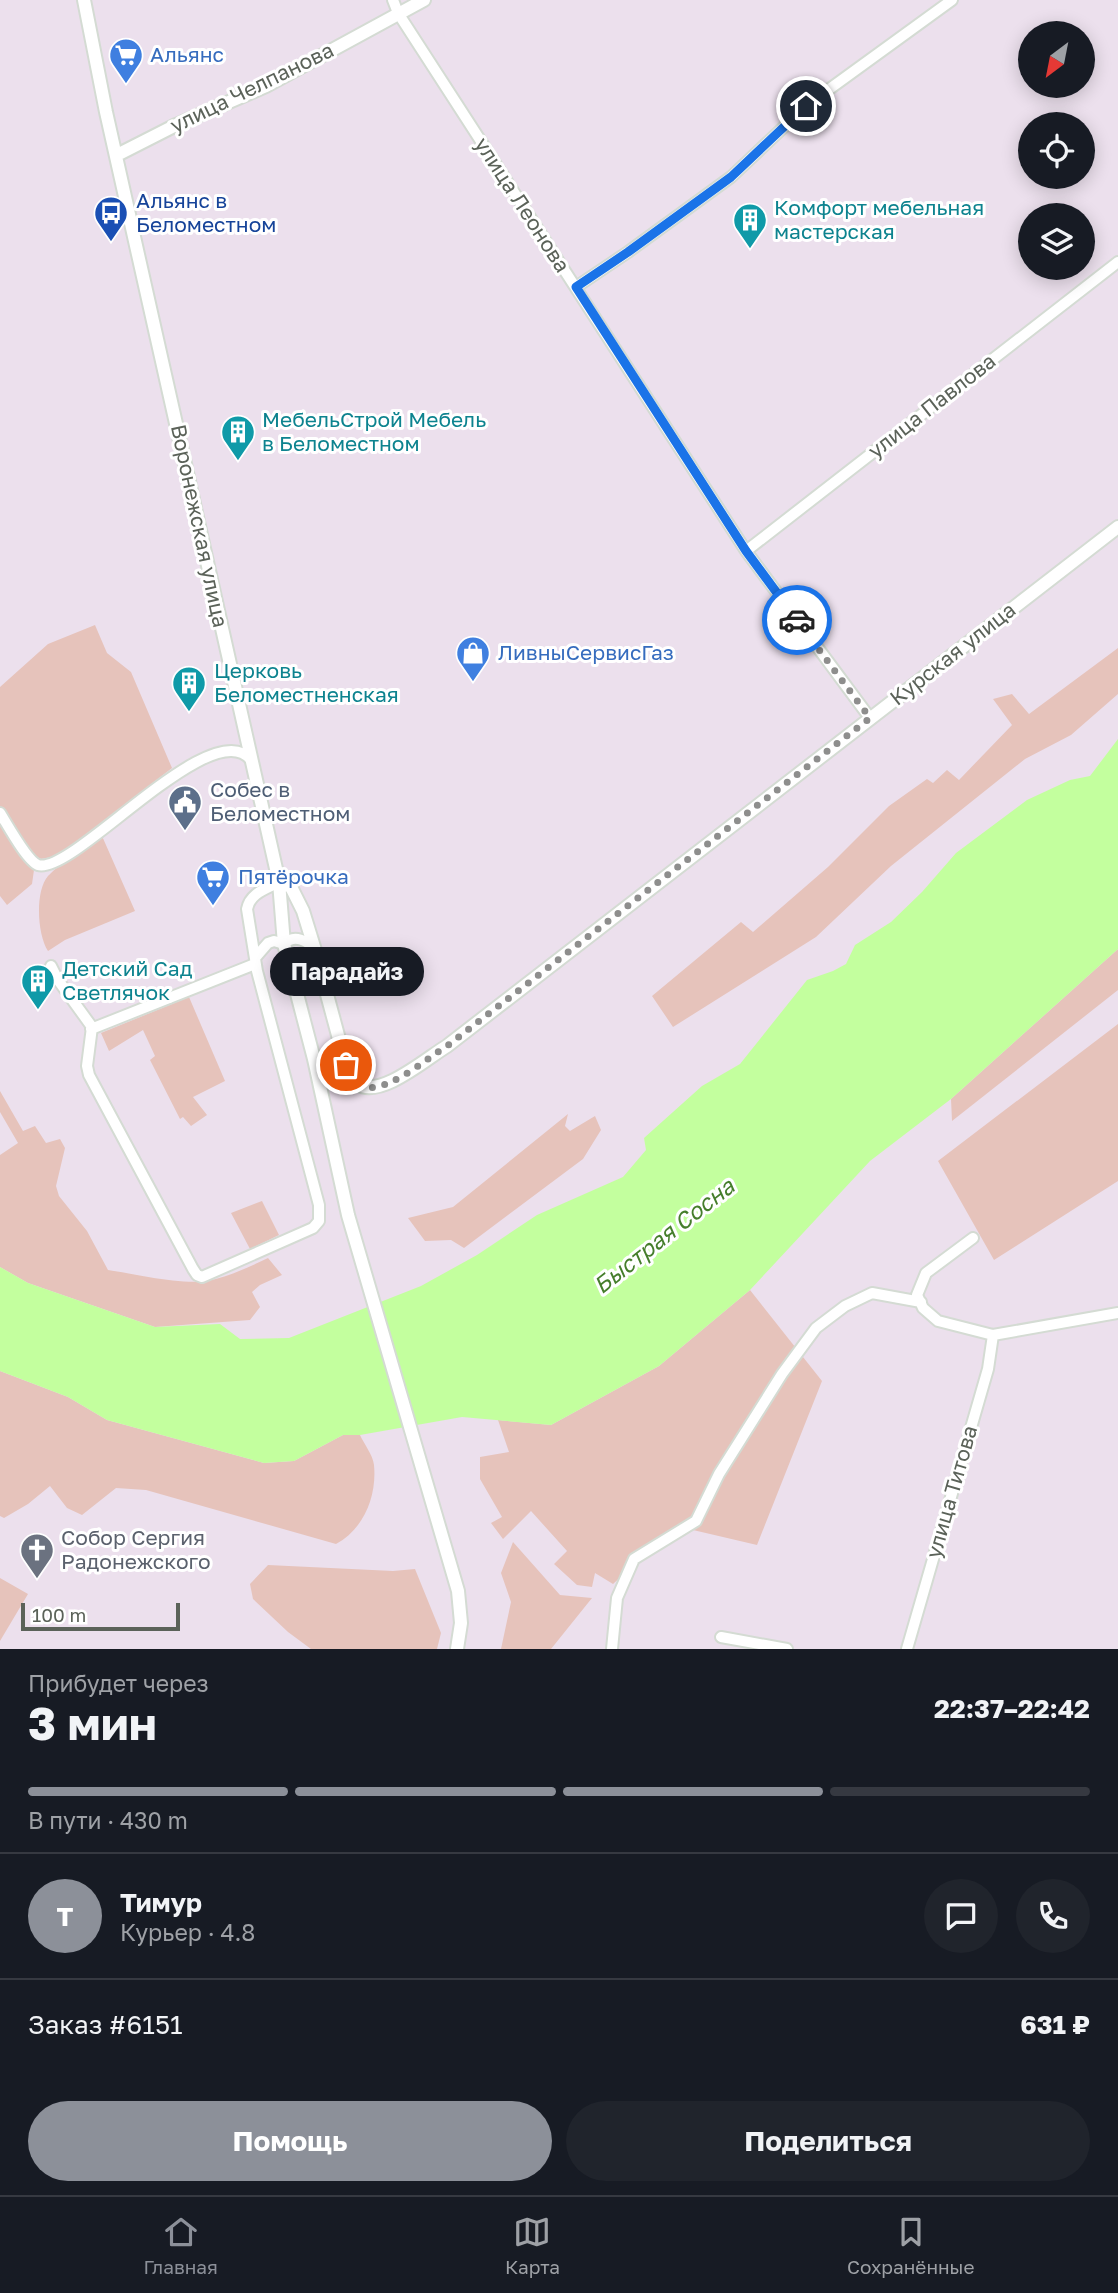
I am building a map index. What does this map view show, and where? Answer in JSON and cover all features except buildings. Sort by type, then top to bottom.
[{"type":"street","name":"Воронежская улица","points":[[84,0],[279,882],[284,944],[314,1059],[348,1215],[460,1601],[461,1623],[457,1649]]},
{"type":"street","name":"улица Леонова","points":[[393,0],[398,13],[746,551],[870,718]]},
{"type":"street","name":"улица Челпанова","points":[[117,155],[186,120],[266,86],[424,0]]},
{"type":"street","points":[[576,287],[731,177],[806,106],[952,0]]},
{"type":"street","name":"улица Павлова","points":[[746,551],[1118,262]]},
{"type":"street","name":"Курская улица","points":[[279,882],[289,885],[296,894],[315,950],[346,1065],[353,1079],[367,1088],[382,1087],[447,1046],[1118,527]]},
{"type":"street","points":[[0,813],[31,860],[47,866],[72,851],[164,782],[202,760],[231,749],[242,751],[251,760]]},
{"type":"street","points":[[51,966],[91,1029],[87,1066],[89,1075],[193,1269],[197,1275],[202,1276],[313,1228],[319,1221],[319,1205],[255,961],[248,904],[254,895],[279,882]]},
{"type":"street","points":[[91,1029],[255,961],[271,942],[279,941],[284,944],[298,939],[315,950]]},
{"type":"street","points":[[973,1238],[926,1273],[917,1295],[923,1308],[938,1321],[993,1335],[1118,1313]]},
{"type":"street","points":[[612,1649],[617,1598],[634,1559],[696,1521],[719,1474],[775,1385],[816,1328],[845,1306],[872,1293],[921,1302]]},
{"type":"street","name":"улица Титова","points":[[907,1649],[988,1369],[993,1335]]},
{"type":"street","points":[[722,1637],[787,1649]]},
{"type":"shaded area","points":[[95,625],[107,653],[131,672],[172,768],[63,852],[41,859],[30,853],[0,807],[0,687],[48,644]]},
{"type":"shaded area","points":[[1118,648],[1118,694],[1071,735],[1025,759],[891,866],[816,937],[673,1027],[652,996],[741,922],[753,932],[828,867],[889,806],[927,779],[933,783],[947,770],[959,780],[1012,725],[993,699],[1012,694],[1029,714]]},
{"type":"shaded area","points":[[0,821],[34,870],[32,884],[7,905],[0,896]]},
{"type":"shaded area","points":[[102,836],[135,911],[65,940],[48,951],[44,944],[39,913],[44,883],[60,866]]},
{"type":"shaded area","points":[[1118,949],[1118,990],[952,1121],[951,1099]]},
{"type":"shaded area","points":[[189,997],[225,1081],[193,1097],[207,1115],[191,1126],[183,1117],[180,1119],[150,1060],[155,1056],[143,1030],[109,1051],[101,1033]]},
{"type":"shaded area","points":[[1118,1024],[1118,1181],[994,1260],[938,1161]]},
{"type":"shaded area","points":[[0,1091],[23,1131],[35,1126],[46,1143],[60,1139],[65,1148],[56,1186],[59,1196],[87,1231],[108,1270],[196,1282],[223,1277],[268,1258],[282,1275],[260,1285],[252,1292],[260,1307],[250,1320],[155,1327],[28,1283],[0,1267],[0,1155],[18,1143],[0,1112]]},
{"type":"shaded area","points":[[568,1114],[565,1126],[570,1131],[595,1116],[601,1130],[583,1159],[464,1248],[451,1240],[425,1241],[408,1218],[453,1207]]},
{"type":"shaded area","points":[[262,1201],[279,1235],[250,1249],[231,1213]]},
{"type":"shaded area","points":[[750,1290],[822,1381],[757,1545],[676,1526],[613,1584],[595,1573],[592,1587],[577,1585],[554,1564],[567,1551],[531,1511],[503,1539],[491,1523],[502,1517],[480,1479],[480,1457],[509,1452],[498,1420],[551,1425],[659,1366]]},
{"type":"shaded area","points":[[0,1371],[68,1397],[107,1420],[264,1463],[294,1461],[343,1435],[360,1435],[374,1465],[371,1500],[354,1530],[336,1544],[146,1490],[116,1488],[82,1515],[67,1508],[50,1486],[28,1504],[4,1518],[0,1516]]},
{"type":"shaded area","points":[[513,1542],[560,1595],[592,1598],[551,1649],[501,1649],[511,1602],[501,1573]]},
{"type":"shaded area","points":[[268,1565],[393,1571],[415,1569],[441,1633],[437,1649],[311,1649],[288,1632],[253,1599],[250,1584]]},
{"type":"shaded area","points":[[0,1578],[28,1594],[0,1641]]},
{"type":"water","name":"Быстрая Сосна","points":[[1118,739],[1118,949],[951,1099],[870,1161],[750,1290],[659,1366],[551,1425],[462,1417],[360,1435],[343,1435],[294,1461],[264,1463],[107,1420],[68,1397],[0,1371],[0,1267],[28,1283],[155,1327],[220,1324],[240,1339],[289,1338],[421,1286],[477,1255],[537,1215],[623,1177],[646,1150],[644,1138],[702,1086],[740,1064],[807,980],[846,964],[855,945],[891,922],[956,853],[1027,800],[1070,780],[1090,776]]},
{"type":"way so far","points":[[346,1065],[358,1084],[372,1089],[382,1087],[447,1046],[870,718],[797,620]]},
{"type":"place","name":"Альянс","points":[[126,85]]},
{"type":"place","name":"Альянс в Беломестном","points":[[111,243]]},
{"type":"place","name":"Комфорт мебельная мастерская","points":[[750,250]]},
{"type":"place","name":"МебельСтрой Мебель в Беломестном","points":[[238,462]]},
{"type":"place","name":"ЛивныСервисГаз","points":[[473,683]]},
{"type":"place","name":"Церковь Беломестненская","points":[[189,713]]},
{"type":"place","name":"Собес в Беломестном","points":[[185,832]]},
{"type":"place","name":"Пятёрочка","points":[[213,907]]},
{"type":"place","name":"Детский Сад Светлячок","points":[[38,1011]]},
{"type":"place","name":"Парадайз","points":[[346,1065]]},
{"type":"place","name":"Собор Сергия Радонежского","points":[[37,1580]]},
{"type":"route","points":[[797,620],[746,551],[576,287],[731,177],[806,106]]}]
